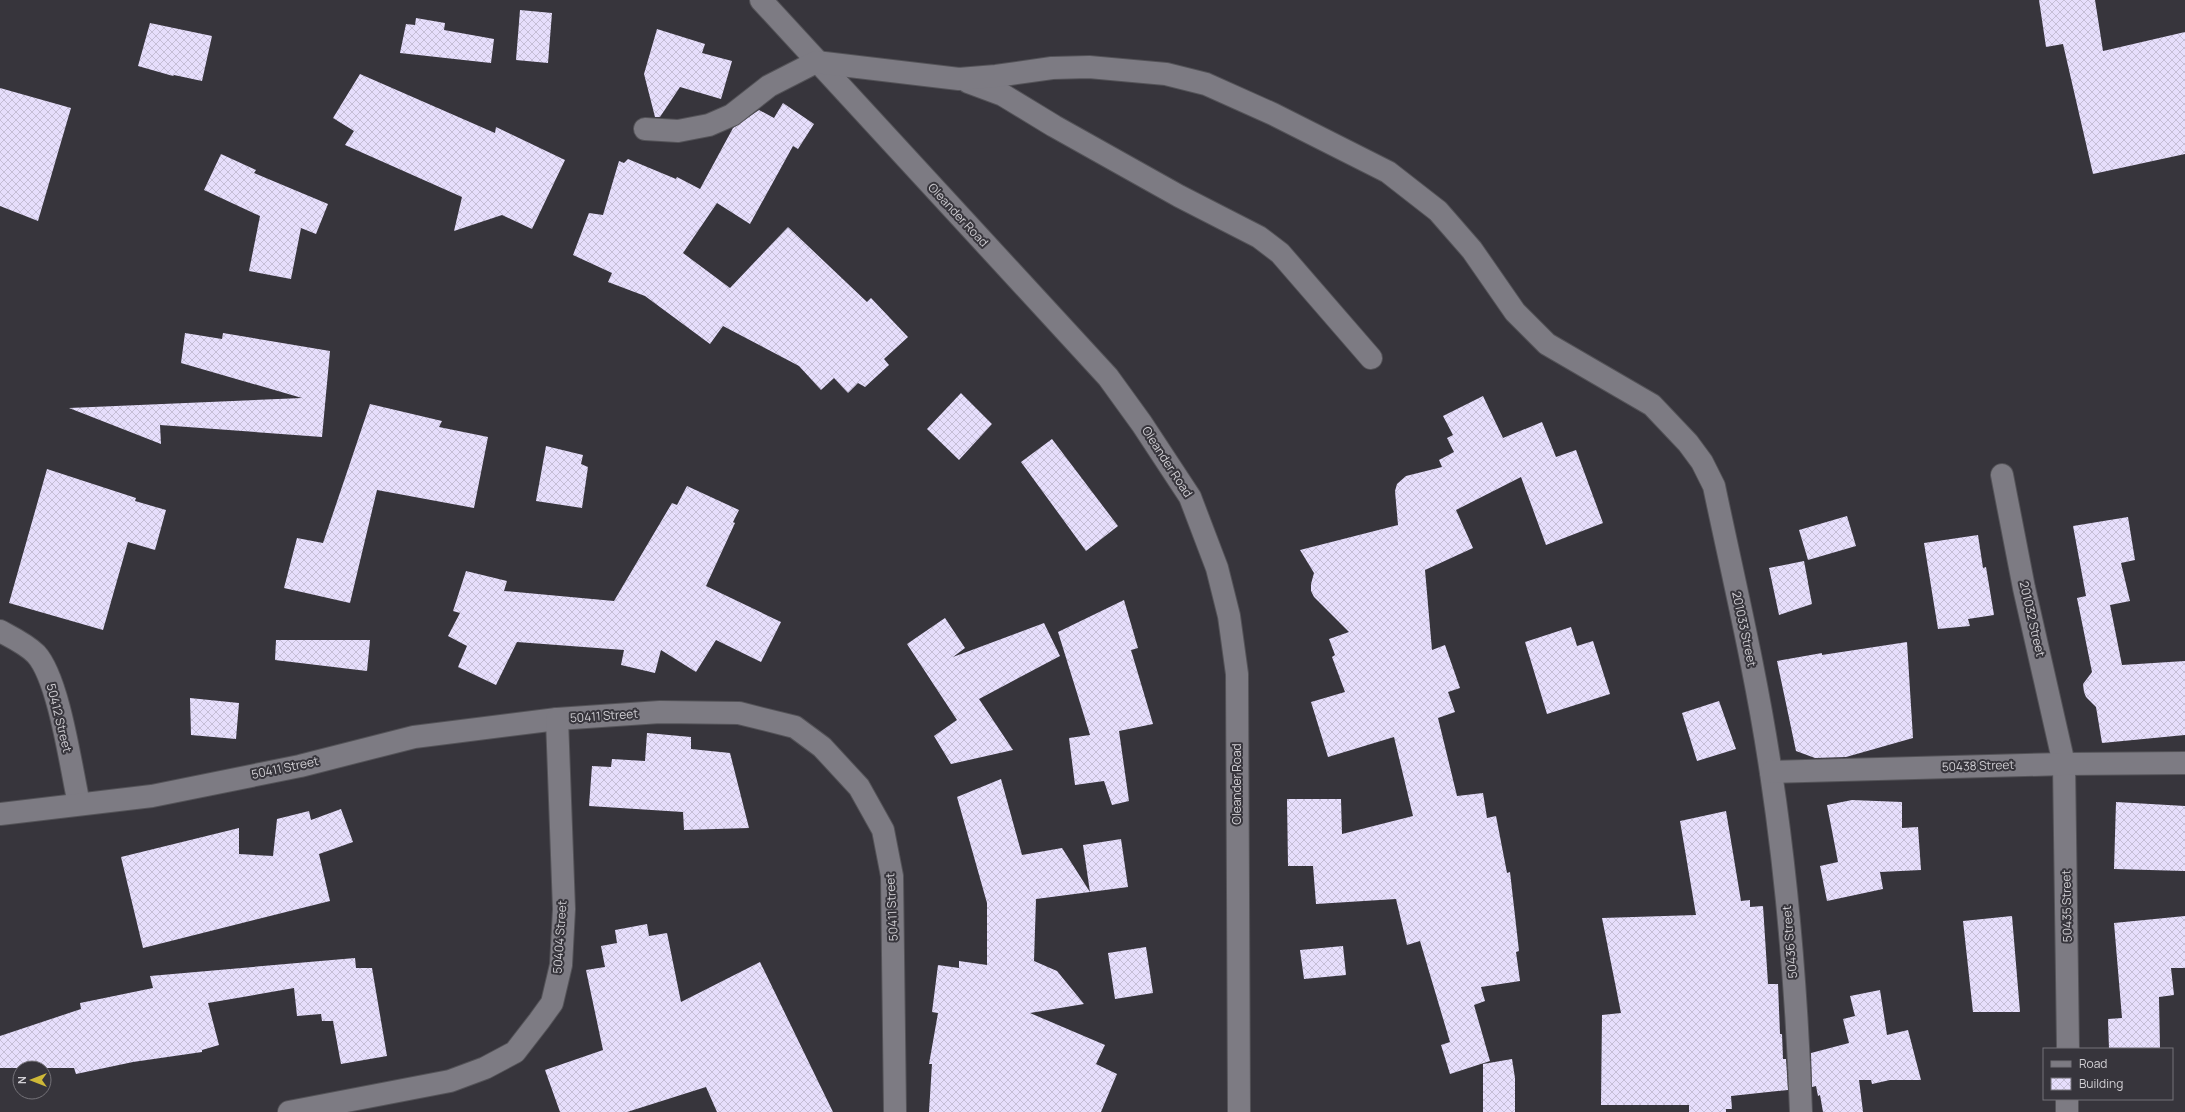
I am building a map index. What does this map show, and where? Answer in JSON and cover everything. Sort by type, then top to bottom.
[{"type":"street","name":"Oleander Road","points":[[761,0],[816,62],[1108,377],[1142,424],[1190,497],[1217,568],[1229,616],[1237,674],[1239,1112]]},
{"type":"street","points":[[645,129],[678,131],[709,125],[732,115],[769,86],[816,62],[959,79],[1003,95],[1054,126],[1179,196],[1259,237],[1280,253],[1371,358]]},
{"type":"street","name":"201033 Street","points":[[959,79],[996,76],[1052,68],[1089,67],[1166,74],[1206,84],[1273,114],[1388,172],[1438,211],[1472,250],[1515,312],[1547,344],[1652,405],[1688,443],[1702,462],[1714,486],[1759,702],[1771,772]]},
{"type":"street","name":"201032 Street","points":[[2002,475],[2024,588],[2064,764]]},
{"type":"street","name":"50412 Street","points":[[0,631],[24,644],[37,655],[54,686],[79,804]]},
{"type":"street","name":"50411 Street","points":[[0,814],[152,796],[300,766],[414,737],[557,719],[660,712],[739,713],[795,727],[822,747],[859,787],[883,830],[892,876],[895,1112]]},
{"type":"street","name":"50404 Street","points":[[289,1112],[450,1082],[485,1068],[515,1052],[552,1003],[561,965],[564,909],[557,719]]},
{"type":"street","name":"50438 Street","points":[[1771,772],[2064,764],[2185,763]]},
{"type":"street","name":"50435 Street","points":[[2064,764],[2068,1048]]},
{"type":"street","name":"50436 Street","points":[[1771,772],[1782,855],[1798,1023],[1800,1112]]},
{"type":"street","points":[[2067,1100],[2067,1112]]},
{"type":"building","points":[[2039,0],[2095,0],[2103,51],[2185,32],[2185,154],[2093,174],[2063,44],[2046,47]]},
{"type":"building","points":[[520,10],[552,13],[548,63],[516,60]]},
{"type":"building","points":[[416,18],[445,23],[444,30],[494,39],[491,63],[400,53],[406,24],[415,25]]},
{"type":"building","points":[[150,23],[212,36],[202,81],[173,76],[138,66]]},
{"type":"building","points":[[657,29],[705,44],[702,53],[732,61],[721,99],[680,87],[660,117],[655,117],[644,74]]},
{"type":"building","points":[[360,74],[495,133],[496,127],[565,160],[532,229],[502,215],[454,231],[462,197],[345,145],[354,131],[333,118]]},
{"type":"building","points":[[0,88],[71,108],[38,221],[0,206]]},
{"type":"building","points":[[783,103],[814,124],[798,149],[793,146],[750,224],[717,203],[683,253],[730,288],[788,227],[867,302],[871,298],[908,337],[884,359],[889,365],[865,387],[858,383],[848,393],[834,378],[821,390],[799,366],[723,326],[710,344],[645,296],[608,282],[612,273],[573,255],[589,213],[603,215],[619,161],[624,163],[628,159],[676,179],[677,177],[700,189],[733,128],[759,110],[774,118]]},
{"type":"building","points":[[221,154],[256,170],[254,173],[328,204],[316,234],[301,228],[291,279],[249,271],[260,216],[204,190]]},
{"type":"building","points":[[185,333],[222,339],[223,333],[330,351],[322,437],[160,425],[161,444],[69,408],[302,398],[181,363]]},
{"type":"building","points":[[961,393],[992,424],[959,460],[927,429]]},
{"type":"building","points":[[1483,396],[1503,438],[1542,422],[1556,457],[1576,450],[1603,523],[1546,545],[1521,477],[1456,510],[1473,548],[1425,570],[1432,650],[1445,645],[1460,688],[1448,692],[1455,712],[1438,718],[1457,796],[1483,793],[1487,818],[1496,816],[1507,873],[1510,872],[1519,951],[1516,952],[1520,981],[1481,987],[1485,1001],[1474,1005],[1490,1061],[1450,1074],[1441,1045],[1450,1042],[1420,941],[1407,945],[1396,899],[1316,904],[1313,866],[1288,866],[1287,799],[1341,799],[1342,834],[1413,816],[1394,737],[1328,757],[1311,702],[1345,692],[1332,657],[1335,655],[1329,639],[1349,632],[1314,597],[1311,591],[1311,584],[1314,573],[1300,550],[1398,525],[1395,491],[1397,484],[1406,476],[1442,467],[1439,460],[1454,452],[1447,438],[1453,435],[1443,416]]},
{"type":"building","points":[[370,404],[442,421],[439,427],[488,437],[474,508],[377,490],[350,603],[284,588],[297,538],[323,543]]},
{"type":"building","points":[[1052,439],[1118,526],[1086,551],[1021,462]]},
{"type":"building","points":[[546,446],[583,455],[581,464],[588,467],[582,508],[536,501]]},
{"type":"building","points":[[47,469],[136,498],[135,501],[166,510],[155,550],[128,542],[103,630],[9,603]]},
{"type":"building","points":[[687,486],[739,510],[733,522],[735,523],[706,586],[781,622],[761,662],[716,640],[696,672],[661,650],[655,673],[621,665],[624,650],[517,642],[496,685],[458,667],[467,646],[448,636],[460,613],[453,611],[466,571],[507,581],[504,591],[614,601],[672,503],[677,505]]},
{"type":"building","points":[[1847,516],[1856,546],[1808,560],[1799,530]]},
{"type":"building","points":[[2128,517],[2135,560],[2121,563],[2130,601],[2110,605],[2122,665],[2185,661],[2185,735],[2102,743],[2096,707],[2086,697],[2084,692],[2083,684],[2092,672],[2077,598],[2086,596],[2073,526]]},
{"type":"building","points":[[1978,535],[1983,568],[1986,567],[1994,615],[1968,619],[1970,626],[1938,629],[1924,543]]},
{"type":"building","points":[[1804,561],[1812,604],[1779,615],[1769,568]]},
{"type":"building","points":[[1124,600],[1138,648],[1131,650],[1153,724],[1119,731],[1129,801],[1112,805],[1104,781],[1075,785],[1069,738],[1090,735],[1058,632]]},
{"type":"building","points":[[945,618],[965,648],[953,657],[1044,623],[1060,656],[979,699],[1013,750],[951,764],[934,736],[957,720],[907,644]]},
{"type":"building","points":[[1571,627],[1577,646],[1593,641],[1610,694],[1547,714],[1525,642]]},
{"type":"building","points":[[276,640],[370,640],[367,671],[275,660]]},
{"type":"building","points":[[1907,642],[1913,738],[1846,757],[1815,758],[1796,751],[1777,661],[1822,653],[1822,655]]},
{"type":"building","points":[[190,698],[239,703],[236,739],[191,735]]},
{"type":"building","points":[[1719,701],[1736,749],[1697,761],[1682,713]]},
{"type":"building","points":[[647,733],[691,737],[691,749],[730,753],[749,828],[684,830],[683,812],[589,806],[592,766],[611,767],[612,759],[645,761]]},
{"type":"building","points":[[1001,779],[1022,855],[1062,848],[1090,892],[1036,899],[1034,961],[1057,971],[1084,1004],[1030,1013],[1105,1045],[1096,1064],[1117,1074],[1101,1112],[929,1112],[932,1064],[929,1064],[938,1013],[932,1012],[938,965],[959,968],[959,961],[987,965],[987,903],[957,797]]},
{"type":"building","points":[[1852,800],[1902,802],[1902,828],[1918,827],[1921,870],[1880,872],[1883,889],[1827,901],[1820,866],[1838,862],[1827,805]]},
{"type":"building","points":[[2116,802],[2185,806],[2185,871],[2114,869]]},
{"type":"building","points":[[341,809],[353,842],[319,854],[330,901],[143,948],[121,857],[239,828],[239,854],[273,856],[277,819],[309,811],[311,820]]},
{"type":"building","points":[[1726,811],[1741,901],[1750,900],[1750,907],[1763,906],[1768,984],[1778,984],[1780,1034],[1782,1034],[1783,1059],[1786,1059],[1788,1090],[1731,1096],[1732,1109],[1726,1109],[1726,1112],[1689,1112],[1689,1105],[1601,1105],[1602,1015],[1621,1013],[1602,918],[1696,915],[1680,821]]},
{"type":"building","points":[[1121,839],[1128,887],[1090,892],[1083,845]]},
{"type":"building","points":[[2012,916],[2020,1012],[1973,1012],[1963,921]]},
{"type":"building","points":[[2185,916],[2185,968],[2171,968],[2174,995],[2159,997],[2160,1048],[2109,1048],[2108,1019],[2122,1018],[2114,923]]},
{"type":"building","points":[[647,924],[649,936],[667,933],[681,1002],[760,962],[833,1112],[717,1112],[706,1087],[627,1112],[560,1112],[545,1070],[603,1050],[586,970],[605,967],[601,946],[617,943],[615,930]]},
{"type":"building","points":[[1343,946],[1346,975],[1304,979],[1300,950]]},
{"type":"building","points":[[1146,947],[1153,993],[1115,999],[1108,953]]},
{"type":"building","points":[[355,958],[356,968],[372,968],[387,1056],[341,1064],[333,1021],[322,1021],[321,1014],[297,1016],[294,988],[208,1003],[219,1045],[202,1050],[202,1052],[133,1062],[76,1074],[74,1068],[52,1068],[52,1060],[12,1060],[12,1068],[0,1068],[0,1036],[81,1009],[80,1003],[153,988],[150,976]]},
{"type":"building","points":[[1880,990],[1887,1035],[1908,1030],[1921,1080],[1890,1080],[1872,1084],[1871,1080],[1859,1080],[1863,1112],[1823,1112],[1820,1095],[1818,1096],[1816,1086],[1812,1087],[1811,1053],[1849,1043],[1843,1019],[1855,1016],[1850,996]]},
{"type":"building","points":[[1512,1059],[1515,1078],[1515,1112],[1483,1112],[1483,1064]]}]
